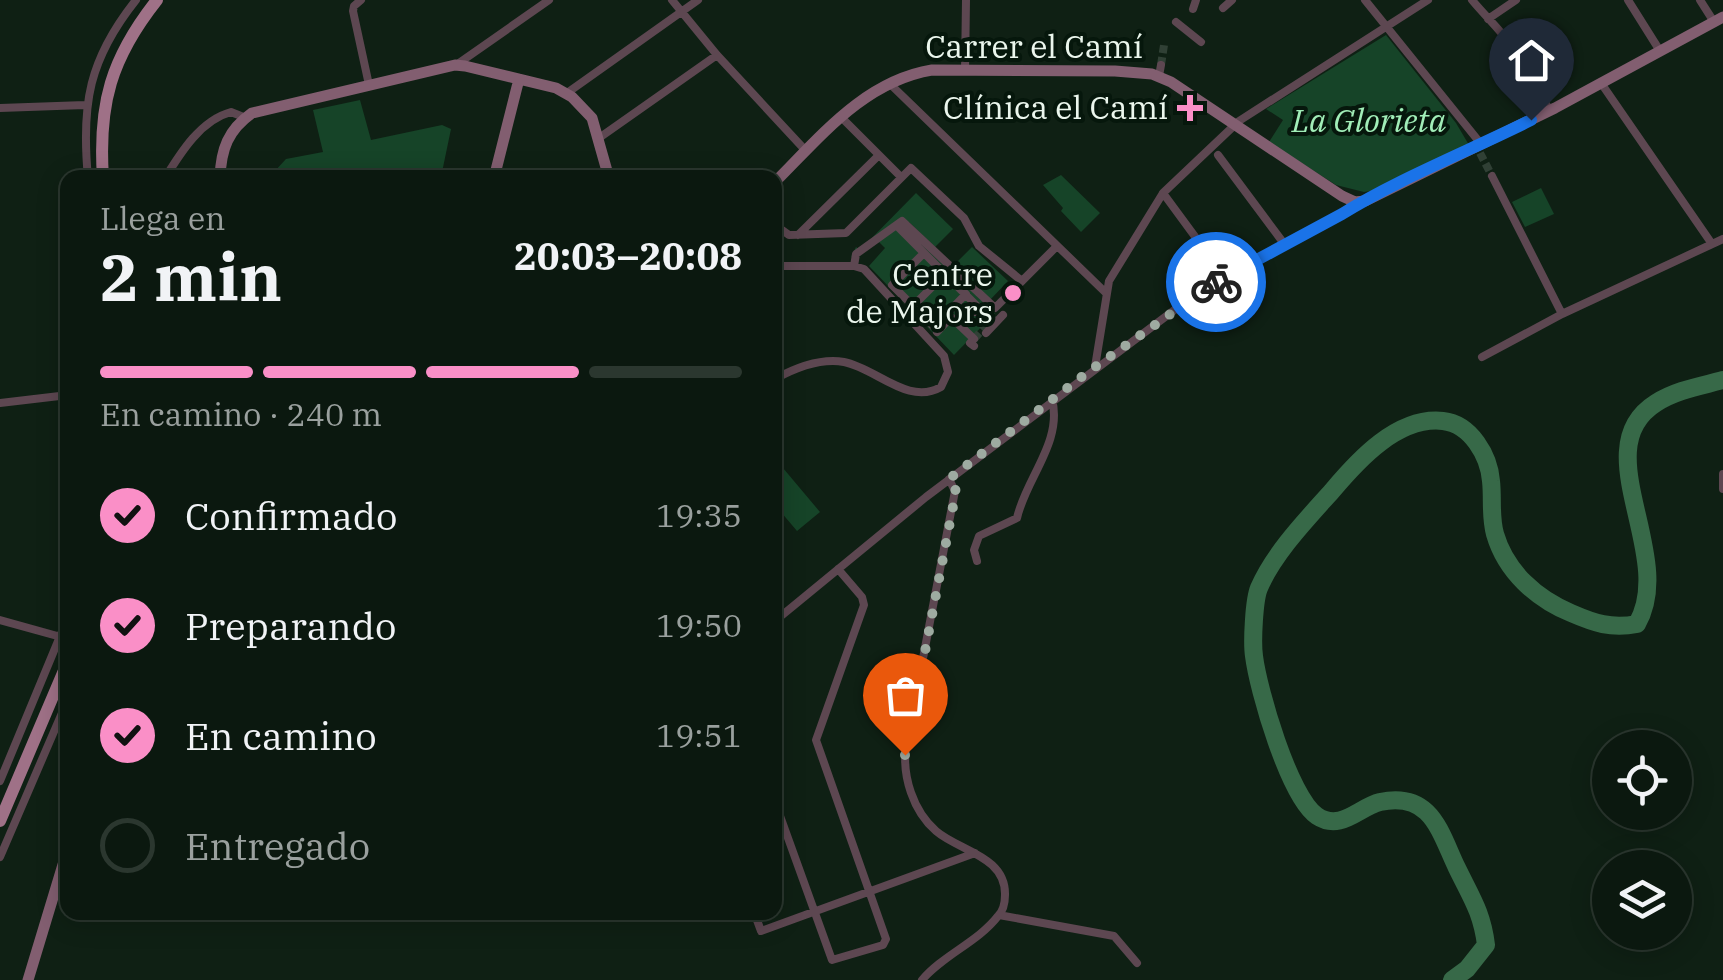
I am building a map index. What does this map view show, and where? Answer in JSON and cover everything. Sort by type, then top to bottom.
[{"type":"main road","points":[[103,170],[102,124],[107,90],[125,47],[157,0]]},
{"type":"main road","points":[[0,821],[60,681]]},
{"type":"street","points":[[88,170],[85,105],[102,52],[136,0]]},
{"type":"street","points":[[361,0],[353,12],[369,85]]},
{"type":"street","points":[[221,170],[224,145],[246,118],[266,108],[455,66],[548,0]]},
{"type":"street","points":[[672,0],[806,151]]},
{"type":"street","points":[[566,93],[698,0]]},
{"type":"street","points":[[965,71],[966,0]]},
{"type":"street","points":[[1222,8],[1232,0]]},
{"type":"street","points":[[1365,0],[1461,119],[1479,148]]},
{"type":"street","points":[[1095,367],[1106,293],[1114,271],[1163,193],[1233,126],[1428,0]]},
{"type":"street","points":[[1472,0],[1494,21],[1550,110]]},
{"type":"street","points":[[1488,19],[1516,0]]},
{"type":"street","points":[[1628,0],[1660,51]]},
{"type":"street","points":[[782,615],[949,479],[1192,296],[1348,210],[1355,202],[1381,194],[1479,148],[1719,19],[1700,0]]},
{"type":"street","points":[[1176,22],[1201,42]]},
{"type":"street","points":[[599,138],[718,55]]},
{"type":"street","points":[[455,66],[566,93],[588,112],[607,170]]},
{"type":"street","name":"Carrer el Camí","points":[[782,175],[868,94],[924,71],[1160,70],[1233,126],[1355,202]]},
{"type":"street","points":[[496,170],[519,79]]},
{"type":"street","points":[[889,83],[1106,293]]},
{"type":"street","points":[[1601,83],[1712,244]]},
{"type":"street","points":[[0,108],[85,105]]},
{"type":"street","points":[[171,170],[194,138],[216,117],[231,112],[246,118]]},
{"type":"street","points":[[841,118],[900,176]]},
{"type":"street","points":[[798,235],[878,154]]},
{"type":"street","points":[[1218,156],[1286,245]]},
{"type":"street","points":[[782,230],[789,236],[846,232],[906,170],[915,170],[964,218],[978,246],[1022,281]]},
{"type":"street","points":[[1492,176],[1562,314]]},
{"type":"street","points":[[1163,193],[1224,276]]},
{"type":"street","points":[[854,266],[856,254],[902,220],[995,308],[1056,246]]},
{"type":"street","points":[[896,226],[979,308],[975,312]]},
{"type":"street","points":[[1482,357],[1562,314],[1723,239]]},
{"type":"street","points":[[924,253],[892,284],[913,306],[934,326],[966,294]]},
{"type":"street","points":[[782,266],[864,269],[944,356],[948,372],[941,387],[926,393],[903,388],[840,361],[812,364],[782,376]]},
{"type":"street","points":[[913,306],[945,274]]},
{"type":"street","points":[[986,333],[1002,315]]},
{"type":"street","points":[[937,332],[952,317],[974,339],[970,343],[974,346]]},
{"type":"street","points":[[944,356],[948,344]]},
{"type":"street","points":[[0,402],[60,396]]},
{"type":"street","points":[[977,562],[974,550],[979,536],[1017,518],[1050,442],[1055,409],[1052,399]]},
{"type":"street","points":[[1723,474],[1723,489]]},
{"type":"street","points":[[922,980],[1000,916],[1004,900],[1002,879],[989,862],[945,838],[922,815],[905,764],[956,491],[949,479]]},
{"type":"street","points":[[782,822],[832,960],[883,944],[886,939],[816,740],[864,605],[862,597],[838,569]]},
{"type":"street","points":[[0,620],[60,637]]},
{"type":"street","points":[[0,781],[60,639]]},
{"type":"street","points":[[0,857],[60,718]]},
{"type":"street","points":[[757,920],[761,931],[974,853]]},
{"type":"street","points":[[28,980],[60,874]]},
{"type":"street","points":[[1000,916],[1114,936],[1137,963]]},
{"type":"green space","name":"La Glorieta","points":[[1386,35],[1469,145],[1377,190],[1364,192],[1336,185],[1269,142],[1283,120],[1266,109]]},
{"type":"green space","points":[[360,100],[371,140],[442,125],[451,129],[442,170],[276,170],[286,159],[323,152],[313,110]]},
{"type":"green space","points":[[1061,175],[1100,213],[1081,232],[1043,185]]},
{"type":"green space","points":[[1541,188],[1554,214],[1525,227],[1512,202]]},
{"type":"green space","points":[[916,193],[953,229],[935,247],[909,222],[904,228],[995,313],[954,355],[869,266],[885,248],[879,242],[851,257],[856,247],[860,250]]},
{"type":"green space","points":[[972,247],[1008,281],[990,300],[954,265]]},
{"type":"green space","points":[[782,469],[820,512],[797,531],[782,513]]},
{"type":"waterway","points":[[1452,980],[1467,969],[1486,945],[1475,905],[1432,818],[1412,803],[1398,800],[1380,802],[1342,820],[1326,820],[1306,805],[1296,788],[1276,741],[1257,672],[1253,631],[1259,588],[1292,537],[1380,442],[1410,425],[1443,421],[1462,428],[1482,452],[1491,481],[1495,534],[1524,583],[1546,600],[1587,620],[1611,625],[1637,624],[1646,597],[1647,567],[1629,475],[1628,447],[1636,423],[1664,399],[1723,380]]},
{"type":"tunnel","points":[[1161,65],[1164,45]]},
{"type":"tunnel","points":[[1480,153],[1492,176]]},
{"type":"tunnel","points":[[974,339],[995,316]]},
{"type":"way so far","points":[[905,755],[956,491],[949,479],[1088,372],[1216,282]]},
{"type":"place","name":"Clínica el Camí","points":[[1190,108]]},
{"type":"place","name":"Centre de Majors","points":[[1013,293]]},
{"type":"route","points":[[1216,282],[1342,214],[1355,202],[1393,189],[1531,120]]}]
